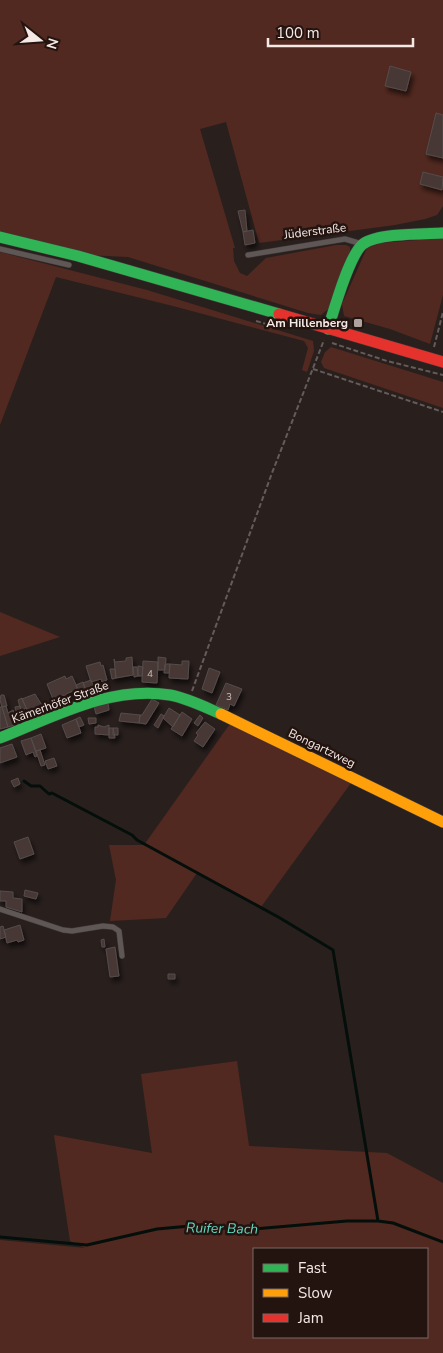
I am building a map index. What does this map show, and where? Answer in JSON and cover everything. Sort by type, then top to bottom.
[{"type":"street","name":"Jüderstraße","points":[[363,244],[378,237],[443,233]]},
{"type":"street","points":[[1,241],[87,259],[233,300],[326,335],[440,362]]},
{"type":"street","points":[[326,335],[355,256],[363,244]]},
{"type":"street","name":"Kämerhöfer Straße","points":[[0,738],[93,702],[122,695],[151,693],[172,695],[189,701]]},
{"type":"street","name":"Bongartzweg","points":[[189,701],[229,717],[443,822]]},
{"type":"lane","name":"Jüderstraße","points":[[248,255],[345,239],[363,244]]},
{"type":"lane","points":[[1,241],[69,265]]},
{"type":"lane","points":[[0,909],[63,930],[72,931],[113,926],[119,931],[122,956]]},
{"type":"path","points":[[189,701],[272,473],[326,335],[388,361],[434,373],[440,362],[440,350],[434,348],[443,312]]},
{"type":"path","points":[[313,369],[443,412]]},
{"type":"shaded area","points":[[0,0],[443,0],[443,206],[437,215],[425,219],[395,225],[259,243],[226,122],[200,129],[235,248],[233,248],[234,261],[240,273],[247,276],[266,258],[336,245],[350,247],[350,253],[332,306],[321,315],[308,313],[128,257],[87,255],[0,239]]},
{"type":"shaded area","points":[[443,238],[443,295],[430,344],[390,329],[344,316],[342,304],[367,248],[381,243]]},
{"type":"shaded area","points":[[0,252],[147,290],[313,341],[314,351],[307,372],[302,370],[308,348],[304,341],[56,277],[0,425]]},
{"type":"shaded area","points":[[331,347],[443,382],[443,408],[324,368],[321,362],[325,352]]},
{"type":"shaded area","points":[[0,612],[60,637],[0,656]]},
{"type":"shaded area","points":[[232,721],[351,783],[261,907],[197,873],[166,918],[110,921],[116,880],[109,845],[144,845]]},
{"type":"shaded area","points":[[237,1061],[249,1146],[387,1153],[443,1183],[443,1353],[0,1353],[0,1240],[85,1248],[70,1241],[54,1135],[152,1153],[141,1074]]},
{"type":"building","points":[[390,66],[411,72],[406,91],[385,86]]},
{"type":"building","points":[[436,113],[443,115],[443,158],[426,154]]},
{"type":"building","points":[[423,172],[443,177],[442,190],[420,184]]},
{"type":"building","points":[[245,210],[247,231],[243,232],[238,211]]},
{"type":"building","points":[[253,230],[255,243],[245,245],[243,232]]},
{"type":"building","points":[[132,657],[133,675],[116,678],[114,659],[115,662],[126,661],[126,658]]},
{"type":"building","points":[[158,657],[166,658],[165,670],[158,670]]},
{"type":"building","points":[[143,661],[158,662],[157,683],[142,682]]},
{"type":"building","points":[[182,661],[189,661],[188,679],[169,678],[170,664],[182,665]]},
{"type":"building","points":[[100,662],[101,666],[103,665],[107,680],[102,682],[101,679],[91,682],[86,666]]},
{"type":"building","points":[[165,664],[170,664],[169,673],[164,673]]},
{"type":"building","points":[[138,666],[143,667],[142,676],[138,676]]},
{"type":"building","points":[[133,667],[137,667],[138,676],[134,677]]},
{"type":"building","points":[[209,668],[220,672],[212,693],[202,689]]},
{"type":"building","points":[[110,669],[115,669],[116,678],[112,679]]},
{"type":"building","points":[[65,676],[66,679],[72,676],[78,689],[65,696],[53,699],[47,684]]},
{"type":"building","points":[[91,680],[94,688],[86,691],[83,683]]},
{"type":"building","points":[[83,682],[86,691],[79,694],[76,685]]},
{"type":"building","points":[[226,683],[242,689],[234,706],[230,704],[228,710],[216,705]]},
{"type":"building","points":[[35,694],[43,707],[29,714],[22,699]]},
{"type":"building","points":[[1,695],[4,695],[7,706],[2,707]]},
{"type":"building","points":[[22,698],[26,708],[21,711],[18,700]]},
{"type":"building","points":[[152,699],[159,703],[146,724],[139,723],[140,715],[142,715]]},
{"type":"building","points":[[108,703],[109,710],[96,714],[94,706]]},
{"type":"building","points":[[6,706],[8,713],[13,710],[18,724],[8,727],[2,707]]},
{"type":"building","points":[[20,706],[22,714],[17,715],[15,707]]},
{"type":"building","points":[[0,707],[2,707],[8,727],[0,729]]},
{"type":"building","points":[[169,708],[180,715],[173,727],[163,718]]},
{"type":"building","points":[[182,712],[192,719],[182,736],[171,729]]},
{"type":"building","points":[[121,713],[140,715],[139,723],[119,721]]},
{"type":"building","points":[[161,714],[164,716],[158,728],[154,725]]},
{"type":"building","points":[[200,715],[203,718],[198,726],[194,723]]},
{"type":"building","points":[[80,717],[84,725],[79,727],[76,719]]},
{"type":"building","points":[[88,718],[96,718],[96,723],[89,724]]},
{"type":"building","points":[[76,719],[81,733],[67,738],[62,725]]},
{"type":"building","points":[[205,722],[215,729],[203,747],[194,741],[198,735],[196,733]]},
{"type":"building","points":[[98,725],[104,727],[109,725],[109,735],[95,734],[95,727],[98,727]]},
{"type":"building","points":[[109,728],[113,728],[115,738],[109,738]]},
{"type":"building","points":[[113,728],[118,728],[118,735],[113,735]]},
{"type":"building","points":[[41,734],[46,748],[36,751],[31,738]]},
{"type":"building","points":[[31,738],[37,756],[35,757],[33,752],[26,755],[21,741]]},
{"type":"building","points":[[12,744],[17,757],[0,763],[0,748]]},
{"type":"building","points":[[40,750],[45,765],[41,766],[36,751]]},
{"type":"building","points":[[54,758],[57,766],[48,769],[45,761]]},
{"type":"building","points":[[18,778],[20,784],[14,787],[11,781]]},
{"type":"building","points":[[28,837],[34,854],[20,859],[14,842]]},
{"type":"building","points":[[25,890],[38,893],[36,899],[24,896]]},
{"type":"building","points":[[0,891],[13,892],[13,898],[22,899],[22,912],[6,907],[6,901],[0,901]]},
{"type":"building","points":[[20,925],[24,940],[7,943],[4,930]]},
{"type":"building","points":[[3,926],[6,937],[0,939],[0,927]]},
{"type":"building","points":[[104,939],[105,947],[102,947],[101,940]]},
{"type":"building","points":[[115,947],[119,976],[110,977],[106,949]]},
{"type":"building","points":[[168,974],[175,974],[175,979],[168,979]]},
{"type":"waterway","points":[[24,781],[31,786],[40,786],[49,794],[52,793],[132,835],[137,840],[280,918],[333,950],[378,1221]]},
{"type":"waterway","name":"Ruifer Bach","points":[[0,1237],[87,1245],[157,1229],[201,1225],[241,1230],[347,1221],[378,1221],[393,1223],[443,1242]]},
{"type":"traffic: fast","points":[[328,329],[347,271],[352,259],[363,244],[370,240],[390,236],[443,233]]},
{"type":"traffic: fast","points":[[0,237],[78,256],[279,314]]},
{"type":"traffic: fast","points":[[0,738],[83,705],[126,695],[148,693],[176,696],[221,714]]},
{"type":"traffic: slow","points":[[221,714],[443,822]]},
{"type":"traffic: jam","points":[[279,314],[443,362]]},
{"type":"place","name":"Am Hillenberg","points":[[358,323]]}]
